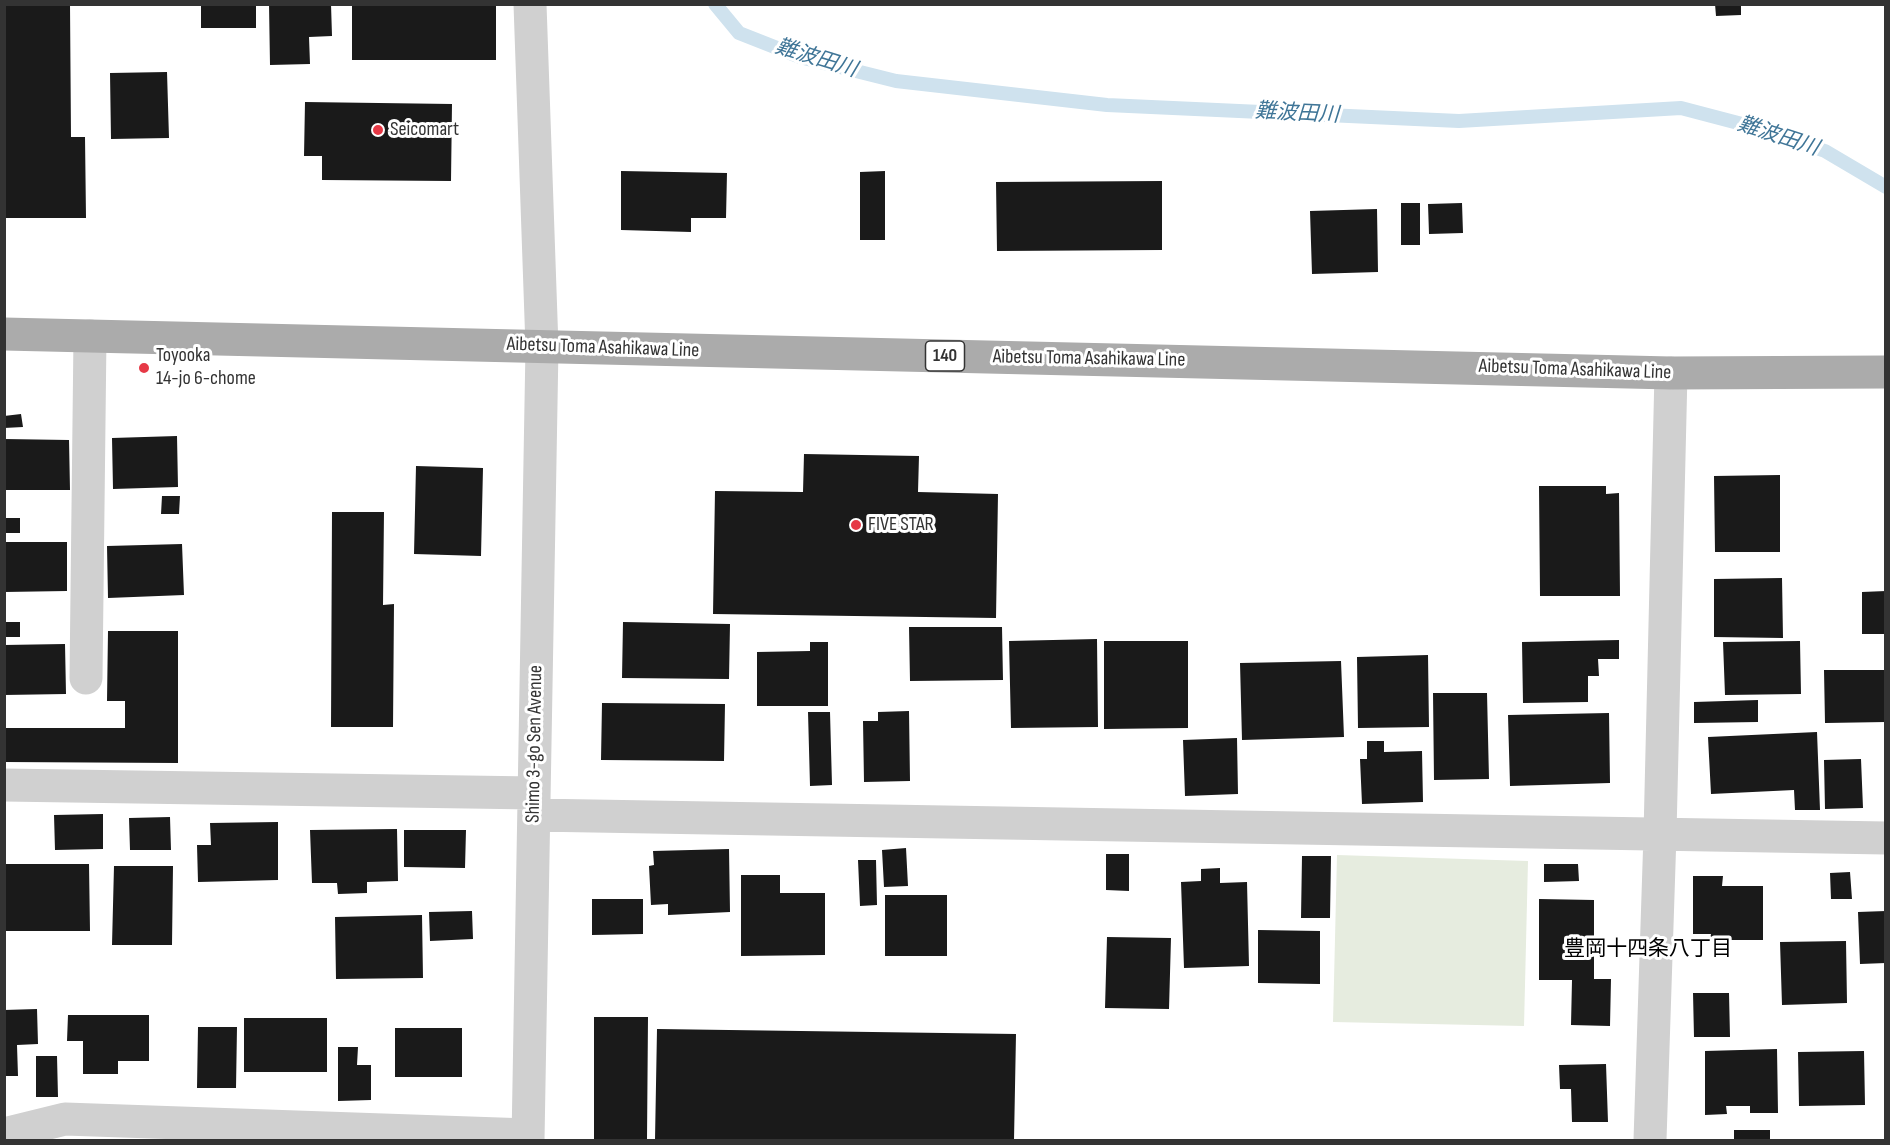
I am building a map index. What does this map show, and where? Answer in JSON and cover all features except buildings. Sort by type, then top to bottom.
[{"type":"main road","name":"Aibetsu Toma Asahikawa Line","points":[[4,334],[1671,373],[1886,372]]},
{"type":"street","name":"Shimo 3-go Sen Avenue","points":[[528,1138],[542,346],[530,4]]},
{"type":"street","points":[[86,678],[90,336]]},
{"type":"street","points":[[1650,1140],[1671,373]]},
{"type":"street","points":[[4,785],[534,804],[1886,838]]},
{"type":"street","points":[[4,1134],[65,1119],[528,1138]]},
{"type":"shaded area","points":[[1337,855],[1528,861],[1524,1026],[1333,1022]]},
{"type":"waterway","name":"難波田川","points":[[715,4],[739,33],[800,57],[896,81],[1107,105],[1459,121],[1681,108],[1761,129],[1825,151],[1886,187]]},
{"type":"place","name":"Seicomart","points":[[378,130]]},
{"type":"place","name":"Toyooka 14-jo 6-chome","points":[[144,368]]},
{"type":"place","name":"FIVE STAR","points":[[856,525]]},
{"type":"district","name":"豊岡十四条八丁目","points":[[1648,950]]}]
